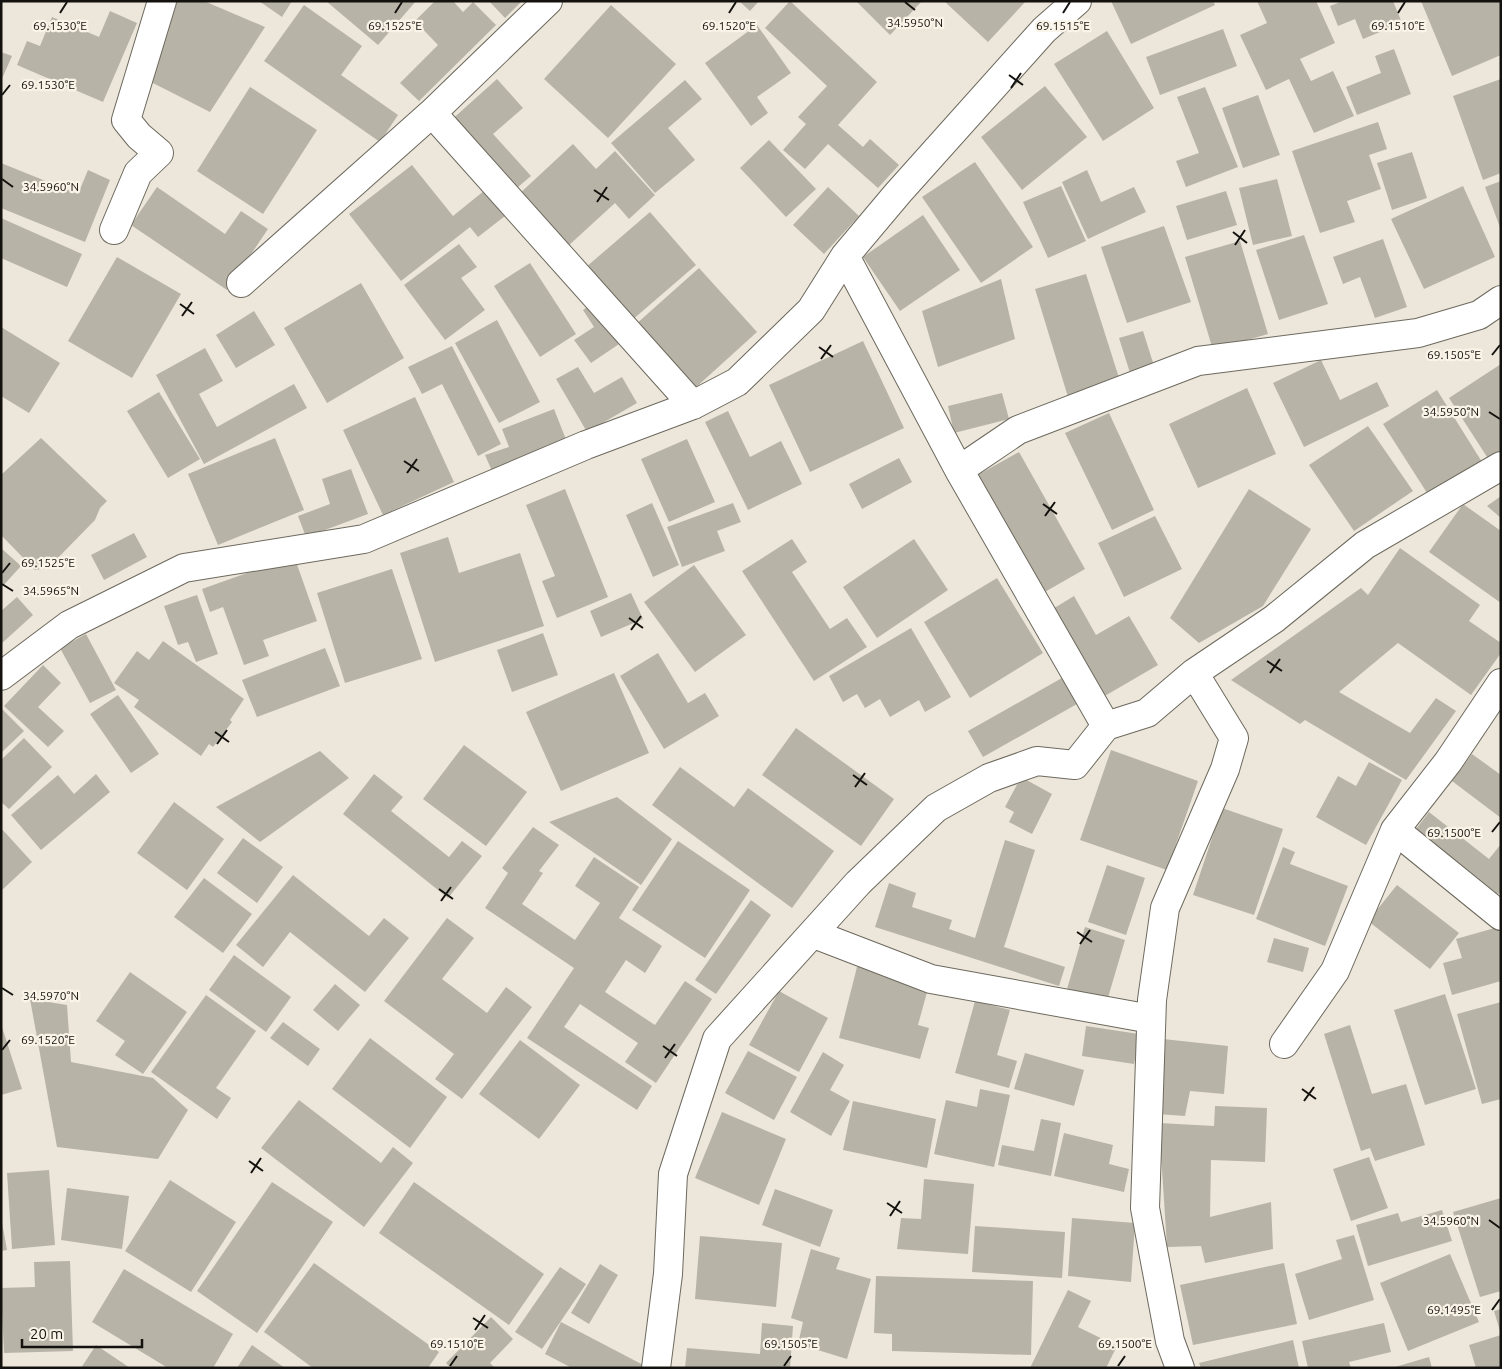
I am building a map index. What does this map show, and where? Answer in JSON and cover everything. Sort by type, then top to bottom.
[{"type":"street","points":[[114,230],[138,174],[159,153],[139,136],[126,120],[162,1]]},
{"type":"street","points":[[241,283],[432,113],[548,1]]},
{"type":"street","points":[[1,676],[69,625],[184,568],[364,539],[586,445],[692,405],[737,382],[811,310],[845,256],[1044,30],[1077,1]]},
{"type":"street","points":[[432,113],[692,405]]},
{"type":"street","points":[[845,256],[959,470],[1106,726]]},
{"type":"street","points":[[959,470],[1018,430],[1198,361],[1418,333],[1479,315],[1501,300]]},
{"type":"street","points":[[656,1368],[668,1274],[673,1174],[717,1039],[814,934],[858,883],[936,808],[989,778],[1037,761],[1075,765],[1106,726],[1147,713],[1194,673],[1274,619],[1365,545],[1501,466]]},
{"type":"street","points":[[1180,1368],[1170,1341],[1145,1208],[1151,1019],[1165,908],[1225,769],[1234,738],[1194,673]]},
{"type":"street","points":[[1284,1044],[1335,971],[1395,830],[1448,762],[1501,683]]},
{"type":"street","points":[[1395,830],[1501,916]]},
{"type":"street","points":[[814,934],[931,979],[1151,1019]]},
{"type":"building","points":[[177,1],[204,1],[265,27],[210,112],[147,80]]},
{"type":"building","points":[[259,1],[292,1],[282,17]]},
{"type":"building","points":[[326,1],[416,1],[378,45]]},
{"type":"building","points":[[435,1],[453,1],[463,12],[473,2],[496,25],[419,101],[400,83],[438,45],[415,21]]},
{"type":"building","points":[[489,1],[522,1],[505,18]]},
{"type":"building","points":[[739,1],[759,1],[750,11]]},
{"type":"building","points":[[790,1],[877,82],[838,125],[863,147],[870,139],[899,165],[878,188],[828,144],[805,169],[783,150],[806,124],[798,117],[827,86],[765,28]]},
{"type":"building","points":[[856,1],[922,1],[890,35]]},
{"type":"building","points":[[944,1],[1026,1],[988,42]]},
{"type":"building","points":[[1111,1],[1213,1],[1215,5],[1131,44]]},
{"type":"building","points":[[1257,1],[1316,1],[1335,43],[1300,59],[1311,81],[1333,71],[1354,116],[1314,133],[1289,79],[1266,90],[1240,35],[1267,23]]},
{"type":"building","points":[[1343,1],[1393,1],[1402,23],[1363,39],[1355,19],[1338,26],[1330,6]]},
{"type":"building","points":[[1421,1],[1501,1],[1501,55],[1452,76]]},
{"type":"building","points":[[304,5],[362,46],[341,75],[398,115],[380,142],[264,61]]},
{"type":"building","points":[[611,5],[676,64],[608,138],[544,79]]},
{"type":"building","points":[[110,11],[137,23],[103,102],[17,65],[27,41],[40,46],[52,17],[99,37]]},
{"type":"building","points":[[757,25],[791,73],[757,97],[768,113],[751,126],[705,63]]},
{"type":"building","points":[[1223,29],[1237,66],[1160,95],[1146,57]]},
{"type":"building","points":[[1107,31],[1154,108],[1103,141],[1054,64]]},
{"type":"building","points":[[1394,49],[1411,94],[1357,115],[1346,87],[1381,73],[1375,56]]},
{"type":"building","points":[[1,52],[12,56],[1,81]]},
{"type":"building","points":[[497,79],[523,108],[493,134],[531,176],[511,193],[448,123]]},
{"type":"building","points":[[1501,79],[1501,173],[1483,180],[1453,96]]},
{"type":"building","points":[[685,80],[702,99],[668,128],[695,160],[655,193],[611,143]]},
{"type":"building","points":[[1045,86],[1087,137],[1022,190],[981,137]]},
{"type":"building","points":[[250,87],[317,130],[263,214],[197,171]]},
{"type":"building","points":[[1205,87],[1238,167],[1186,187],[1176,161],[1199,153],[1177,97]]},
{"type":"building","points":[[1258,95],[1280,155],[1243,168],[1222,108]]},
{"type":"building","points":[[1378,122],[1387,149],[1369,155],[1381,189],[1347,201],[1355,222],[1320,233],[1292,151]]},
{"type":"building","points":[[769,140],[816,189],[786,217],[740,168]]},
{"type":"building","points":[[573,144],[596,169],[615,151],[655,195],[629,219],[615,203],[567,247],[518,195]]},
{"type":"building","points":[[1412,152],[1427,198],[1392,210],[1377,163]]},
{"type":"building","points":[[975,162],[1033,247],[981,283],[922,197]]},
{"type":"building","points":[[1,163],[78,194],[88,170],[110,180],[85,242],[1,208]]},
{"type":"building","points":[[412,165],[453,216],[485,190],[505,216],[478,237],[470,227],[401,281],[349,214]]},
{"type":"building","points":[[1087,170],[1101,202],[1134,187],[1146,212],[1088,239],[1062,182]]},
{"type":"building","points":[[1277,179],[1292,236],[1253,245],[1239,188]]},
{"type":"building","points":[[1501,181],[1501,230],[1485,187]]},
{"type":"building","points":[[1061,186],[1086,241],[1048,258],[1023,202]]},
{"type":"building","points":[[1463,186],[1495,257],[1424,289],[1391,219]]},
{"type":"building","points":[[157,187],[225,234],[241,211],[268,229],[227,290],[131,225]]},
{"type":"building","points":[[828,187],[859,216],[824,254],[793,225]]},
{"type":"building","points":[[1226,191],[1237,225],[1187,240],[1176,206]]},
{"type":"building","points":[[650,212],[696,265],[631,321],[585,268]]},
{"type":"building","points":[[923,215],[960,270],[900,311],[863,257]]},
{"type":"building","points":[[1,218],[82,254],[67,287],[1,258]]},
{"type":"building","points":[[1164,226],[1191,302],[1127,323],[1101,247]]},
{"type":"building","points":[[1304,235],[1328,304],[1279,320],[1256,250]]},
{"type":"building","points":[[1383,239],[1407,307],[1375,318],[1360,277],[1343,284],[1333,257]]},
{"type":"building","points":[[1240,241],[1268,334],[1213,350],[1185,257]]},
{"type":"building","points":[[459,244],[477,267],[461,278],[485,310],[445,340],[404,285]]},
{"type":"building","points":[[117,257],[181,294],[132,378],[68,341]]},
{"type":"building","points":[[530,263],[576,334],[540,357],[494,286]]},
{"type":"building","points":[[699,268],[757,332],[693,390],[635,325]]},
{"type":"building","points":[[1086,274],[1120,381],[1068,397],[1035,289]]},
{"type":"building","points":[[1001,279],[1015,339],[938,367],[922,311]]},
{"type":"building","points":[[361,283],[404,358],[327,403],[284,328]]},
{"type":"building","points":[[595,302],[622,342],[591,363],[574,340],[594,327],[583,310]]},
{"type":"building","points":[[254,311],[275,345],[236,368],[216,335]]},
{"type":"building","points":[[497,320],[540,402],[499,423],[455,343]]},
{"type":"building","points":[[1,327],[60,363],[29,413],[1,396]]},
{"type":"building","points":[[1143,331],[1155,369],[1131,376],[1119,338]]},
{"type":"building","points":[[863,341],[904,428],[810,472],[769,385]]},
{"type":"building","points":[[452,346],[501,444],[478,456],[442,384],[422,394],[408,367]]},
{"type":"building","points":[[205,348],[223,381],[199,394],[217,427],[294,384],[307,408],[204,464],[156,375]]},
{"type":"building","points":[[1321,360],[1340,400],[1377,382],[1389,406],[1304,447],[1273,383]]},
{"type":"building","points":[[1501,364],[1501,452],[1489,460],[1449,398]]},
{"type":"building","points":[[578,367],[594,393],[622,377],[637,403],[587,432],[556,379]]},
{"type":"building","points":[[1247,388],[1276,454],[1198,488],[1169,424]]},
{"type":"building","points":[[1437,390],[1482,462],[1429,496],[1383,424]]},
{"type":"building","points":[[159,392],[200,459],[168,478],[127,411]]},
{"type":"building","points":[[1002,393],[1009,419],[954,433],[948,406]]},
{"type":"building","points":[[415,397],[454,482],[383,515],[343,430]]},
{"type":"building","points":[[554,409],[567,442],[492,471],[485,455],[509,447],[502,429]]},
{"type":"building","points":[[728,411],[750,457],[781,441],[802,484],[748,510],[705,422]]},
{"type":"building","points":[[1109,413],[1154,510],[1112,530],[1065,433]]},
{"type":"building","points":[[1368,426],[1413,491],[1354,531],[1309,465]]},
{"type":"building","points":[[41,438],[107,501],[100,508],[95,520],[48,568],[35,570],[1,535],[1,475]]},
{"type":"building","points":[[275,438],[304,510],[218,545],[188,474]]},
{"type":"building","points":[[687,439],[715,502],[669,522],[641,459]]},
{"type":"building","points":[[1019,452],[1085,569],[1043,593],[976,476]]},
{"type":"building","points":[[899,458],[912,482],[862,509],[849,484]]},
{"type":"building","points":[[351,469],[368,514],[306,537],[298,516],[330,504],[322,479]]},
{"type":"building","points":[[565,489],[608,597],[557,618],[542,581],[555,576],[526,505]]},
{"type":"building","points":[[1249,489],[1311,529],[1263,606],[1199,643],[1170,618]]},
{"type":"building","points":[[1501,496],[1501,518],[1487,506]]},
{"type":"building","points":[[652,503],[679,565],[653,577],[626,515]]},
{"type":"building","points":[[733,503],[741,522],[717,531],[725,551],[682,567],[667,527]]},
{"type":"building","points":[[1463,504],[1501,531],[1501,603],[1429,552]]},
{"type":"building","points":[[1155,516],[1182,569],[1124,597],[1098,543]]},
{"type":"building","points":[[134,533],[147,557],[104,580],[91,555]]},
{"type":"building","points":[[448,537],[459,573],[520,553],[544,626],[435,662],[400,553]]},
{"type":"building","points":[[792,539],[807,562],[792,572],[830,629],[847,618],[867,647],[814,681],[742,571]]},
{"type":"building","points":[[914,539],[948,590],[877,638],[843,587]]},
{"type":"building","points":[[1,548],[21,566],[1,588]]},
{"type":"building","points":[[1400,548],[1480,605],[1469,621],[1501,643],[1501,653],[1471,695],[1398,643],[1339,692],[1410,733],[1436,698],[1456,711],[1406,780],[1305,720],[1300,724],[1231,680],[1361,588],[1368,595]]},
{"type":"building","points":[[294,556],[317,621],[263,640],[269,656],[244,665],[223,607],[210,612],[202,589]]},
{"type":"building","points":[[694,565],[746,635],[695,672],[644,602]]},
{"type":"building","points":[[392,569],[422,659],[345,683],[317,593]]},
{"type":"building","points":[[997,578],[1043,653],[970,698],[924,622]]},
{"type":"building","points":[[631,593],[643,619],[601,637],[590,611]]},
{"type":"building","points":[[197,595],[218,654],[196,662],[188,642],[178,645],[164,606]]},
{"type":"building","points":[[1074,596],[1096,635],[1129,616],[1158,665],[1103,697],[1051,610]]},
{"type":"building","points":[[17,597],[33,615],[1,644],[1,611]]},
{"type":"building","points":[[911,628],[951,697],[925,712],[919,700],[890,717],[880,699],[865,708],[857,694],[843,702],[829,676]]},
{"type":"building","points":[[543,633],[558,675],[512,692],[497,650]]},
{"type":"building","points":[[86,634],[116,690],[90,703],[60,648]]},
{"type":"building","points":[[163,641],[244,699],[230,720],[232,722],[213,747],[209,744],[201,756],[134,707],[139,700],[114,683],[137,651],[149,660]]},
{"type":"building","points":[[325,648],[340,686],[257,717],[242,680]]},
{"type":"building","points":[[658,653],[688,703],[705,693],[719,716],[664,749],[620,676]]},
{"type":"building","points":[[43,665],[61,683],[38,707],[64,731],[48,747],[4,706]]},
{"type":"building","points":[[614,673],[649,753],[561,791],[526,712]]},
{"type":"building","points":[[1069,674],[1084,700],[983,757],[968,731]]},
{"type":"building","points":[[118,695],[159,754],[131,773],[90,714]]},
{"type":"building","points":[[1,708],[24,731],[1,753]]},
{"type":"building","points":[[796,728],[894,799],[861,846],[762,775]]},
{"type":"building","points":[[24,738],[52,767],[9,809],[1,802],[1,760]]},
{"type":"building","points":[[464,745],[527,792],[486,846],[423,799]]},
{"type":"building","points":[[1111,750],[1198,781],[1167,870],[1080,840]]},
{"type":"building","points":[[320,751],[349,778],[260,842],[216,807]]},
{"type":"building","points":[[1472,754],[1501,775],[1501,818],[1452,781]]},
{"type":"building","points":[[1369,762],[1402,780],[1366,845],[1316,817],[1338,776],[1356,786]]},
{"type":"building","points":[[680,767],[734,807],[748,788],[834,851],[792,908],[652,805]]},
{"type":"building","points":[[96,774],[110,792],[41,850],[11,815],[58,775],[74,794]]},
{"type":"building","points":[[374,774],[403,797],[391,811],[449,857],[462,841],[482,856],[448,898],[343,814]]},
{"type":"building","points":[[1021,777],[1052,794],[1032,834],[1009,822],[1014,812],[1005,807]]},
{"type":"building","points":[[617,797],[672,839],[641,885],[549,822]]},
{"type":"building","points":[[174,802],[224,839],[187,890],[137,853]]},
{"type":"building","points":[[1222,808],[1283,829],[1254,915],[1193,895]]},
{"type":"building","points":[[1429,812],[1489,859],[1501,844],[1501,891],[1496,897],[1413,833]]},
{"type":"building","points":[[533,827],[559,845],[539,871],[543,873],[522,904],[575,940],[600,903],[575,886],[594,857],[639,887],[619,918],[662,946],[645,973],[626,960],[605,992],[655,1025],[685,981],[712,999],[656,1083],[625,1062],[638,1043],[580,1004],[564,1027],[652,1086],[637,1110],[527,1038],[574,968],[485,908],[508,873],[502,868]]},
{"type":"building","points":[[1,828],[32,862],[1,891]]},
{"type":"building","points":[[243,838],[283,867],[257,903],[217,873]]},
{"type":"building","points":[[1005,840],[1035,850],[1004,947],[1065,967],[1059,986],[875,927],[889,883],[916,893],[912,907],[952,920],[949,929],[975,938]]},
{"type":"building","points":[[678,841],[750,890],[705,958],[632,910]]},
{"type":"building","points":[[1283,847],[1295,852],[1290,864],[1348,886],[1325,946],[1256,919]]},
{"type":"building","points":[[1107,865],[1145,878],[1126,935],[1088,922]]},
{"type":"building","points":[[293,875],[369,936],[384,918],[409,938],[365,992],[290,932],[263,967],[236,945]]},
{"type":"building","points":[[204,878],[252,914],[223,953],[174,917]]},
{"type":"building","points":[[1397,885],[1459,933],[1430,969],[1368,921]]},
{"type":"building","points":[[751,900],[771,915],[716,994],[695,980]]},
{"type":"building","points":[[447,918],[474,938],[442,979],[487,1013],[506,987],[532,1007],[462,1099],[435,1079],[454,1054],[384,1001]]},
{"type":"building","points":[[1085,927],[1125,940],[1107,1001],[1067,989]]},
{"type":"building","points":[[1498,927],[1501,935],[1501,981],[1452,995],[1443,963],[1462,958],[1456,939]]},
{"type":"building","points":[[1274,938],[1309,948],[1303,972],[1267,962]]},
{"type":"building","points":[[234,955],[291,997],[266,1032],[209,990]]},
{"type":"building","points":[[859,959],[929,985],[918,1025],[929,1028],[920,1059],[839,1038]]},
{"type":"building","points":[[130,972],[187,1012],[143,1074],[115,1055],[125,1041],[96,1021]]},
{"type":"building","points":[[335,984],[360,1005],[338,1031],[313,1010]]},
{"type":"building","points":[[779,991],[828,1018],[799,1072],[749,1045]]},
{"type":"building","points":[[1445,994],[1476,1089],[1425,1105],[1394,1010]]},
{"type":"building","points":[[206,995],[256,1031],[216,1088],[231,1098],[217,1119],[151,1072]]},
{"type":"building","points":[[30,999],[67,1005],[71,1062],[153,1078],[188,1110],[158,1159],[57,1147]]},
{"type":"building","points":[[975,1001],[1010,1010],[997,1055],[1017,1061],[1009,1088],[955,1073]]},
{"type":"building","points":[[1501,1002],[1501,1099],[1482,1104],[1457,1014]]},
{"type":"building","points":[[283,1022],[320,1049],[308,1066],[270,1038]]},
{"type":"building","points":[[1,1024],[22,1089],[1,1095]]},
{"type":"building","points":[[1350,1025],[1372,1094],[1406,1084],[1425,1145],[1375,1161],[1370,1148],[1361,1151],[1324,1034]]},
{"type":"building","points":[[1086,1026],[1139,1034],[1134,1064],[1082,1056]]},
{"type":"building","points":[[370,1038],[447,1097],[410,1148],[332,1089]]},
{"type":"building","points":[[1163,1039],[1228,1046],[1224,1094],[1190,1091],[1185,1116],[1157,1114]]},
{"type":"building","points":[[520,1040],[580,1085],[539,1139],[479,1094]]},
{"type":"building","points":[[748,1051],[797,1077],[774,1120],[725,1093]]},
{"type":"building","points":[[823,1052],[844,1065],[830,1090],[850,1101],[831,1136],[790,1112]]},
{"type":"building","points":[[1025,1053],[1084,1070],[1074,1106],[1014,1089]]},
{"type":"building","points":[[980,1089],[1010,1095],[994,1167],[934,1154],[946,1100],[977,1107]]},
{"type":"building","points":[[299,1100],[381,1163],[393,1147],[413,1163],[364,1227],[261,1148]]},
{"type":"building","points":[[853,1101],[936,1119],[927,1168],[843,1150]]},
{"type":"building","points":[[1215,1106],[1267,1108],[1265,1162],[1211,1160],[1210,1217],[1271,1202],[1273,1249],[1205,1263],[1201,1246],[1167,1247],[1159,1123],[1214,1126]]},
{"type":"building","points":[[722,1112],[786,1139],[759,1205],[695,1178]]},
{"type":"building","points":[[1041,1119],[1061,1123],[1051,1176],[998,1165],[1002,1145],[1034,1151]]},
{"type":"building","points":[[1064,1133],[1113,1145],[1109,1164],[1129,1169],[1124,1192],[1054,1176]]},
{"type":"building","points":[[1369,1157],[1388,1208],[1351,1221],[1333,1169]]},
{"type":"building","points":[[49,1170],[55,1245],[12,1249],[7,1173]]},
{"type":"building","points":[[924,1179],[974,1184],[968,1254],[897,1249],[901,1218],[921,1219]]},
{"type":"building","points":[[170,1180],[236,1222],[191,1292],[125,1251]]},
{"type":"building","points":[[272,1182],[333,1222],[257,1333],[197,1291]]},
{"type":"building","points":[[414,1182],[544,1274],[509,1325],[379,1233]]},
{"type":"building","points":[[67,1188],[129,1196],[122,1249],[61,1240]]},
{"type":"building","points":[[775,1189],[833,1210],[820,1247],[762,1225]]},
{"type":"building","points":[[1501,1198],[1501,1291],[1480,1297],[1453,1212]]},
{"type":"building","points":[[1442,1210],[1452,1241],[1368,1266],[1356,1225],[1398,1213],[1401,1222]]},
{"type":"building","points":[[1,1217],[7,1250],[1,1251]]},
{"type":"building","points":[[1072,1218],[1135,1223],[1131,1282],[1068,1276]]},
{"type":"building","points":[[975,1226],[1065,1232],[1062,1278],[972,1272]]},
{"type":"building","points":[[1354,1235],[1374,1300],[1309,1320],[1295,1274],[1342,1259],[1336,1240]]},
{"type":"building","points":[[700,1236],[782,1243],[776,1307],[695,1299]]},
{"type":"building","points":[[811,1249],[840,1258],[836,1269],[871,1279],[847,1359],[798,1344],[803,1322],[791,1318]]},
{"type":"building","points":[[1450,1254],[1479,1322],[1408,1351],[1380,1283]]},
{"type":"building","points":[[70,1261],[73,1351],[4,1353],[1,1288],[35,1287],[34,1262]]},
{"type":"building","points":[[314,1263],[439,1352],[428,1368],[313,1368],[264,1332]]},
{"type":"building","points":[[1284,1263],[1297,1324],[1193,1345],[1180,1285]]},
{"type":"building","points":[[600,1264],[618,1275],[589,1324],[571,1313]]},
{"type":"building","points":[[560,1267],[586,1284],[542,1349],[515,1332]]},
{"type":"building","points":[[124,1269],[233,1334],[213,1368],[168,1368],[92,1322]]},
{"type":"building","points":[[876,1276],[1033,1281],[1031,1355],[892,1351],[892,1334],[874,1333]]},
{"type":"building","points":[[1068,1290],[1091,1301],[1078,1327],[1117,1346],[1106,1368],[1030,1368]]},
{"type":"building","points":[[1501,1309],[1501,1331],[1500,1331],[1494,1311]]},
{"type":"building","points":[[491,1317],[513,1339],[490,1363],[495,1368],[451,1368],[446,1363]]},
{"type":"building","points":[[561,1322],[649,1368],[572,1368],[545,1354]]},
{"type":"building","points":[[762,1323],[793,1326],[790,1368],[685,1368],[687,1348],[760,1354]]},
{"type":"building","points":[[1384,1323],[1391,1352],[1349,1362],[1351,1368],[1308,1368],[1302,1341]]},
{"type":"building","points":[[1501,1335],[1501,1368],[1476,1368],[1469,1345]]},
{"type":"building","points":[[1293,1340],[1299,1368],[1201,1368],[1199,1363]]},
{"type":"building","points":[[96,1345],[130,1368],[81,1368]]},
{"type":"building","points":[[252,1345],[285,1368],[237,1368]]},
{"type":"building","points":[[1429,1357],[1432,1368],[1395,1368],[1395,1367]]}]
